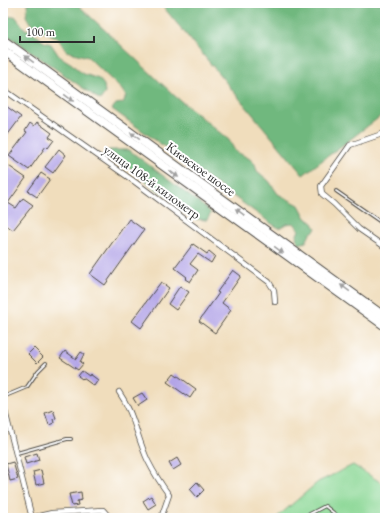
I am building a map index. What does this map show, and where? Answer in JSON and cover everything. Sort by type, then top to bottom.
[{"type":"highway","name":"Киевское шоссе","points":[[3,40],[385,317]]},
{"type":"highway","name":"Киевское шоссе","points":[[3,50],[385,326]]},
{"type":"street","name":"улица 108-й километр","points":[[3,89],[134,182],[269,282],[274,290],[275,302]]},
{"type":"street","points":[[385,133],[350,145],[321,186],[322,194],[359,229],[385,247]]},
{"type":"street","points":[[119,392],[133,418],[147,460],[160,483],[169,495],[162,518]]},
{"type":"street","points":[[3,403],[31,518],[43,517],[52,513],[103,510],[110,518]]},
{"type":"lane","points":[[336,190],[385,225]]},
{"type":"lane","points":[[3,396],[27,386],[46,363]]},
{"type":"lane","points":[[16,454],[71,439]]},
{"type":"lane","points":[[302,518],[326,506],[340,518]]},
{"type":"lane","points":[[381,518],[385,517]]},
{"type":"green space","points":[[27,3],[76,3],[176,97],[229,140],[235,151],[250,159],[255,164],[257,171],[269,181],[278,194],[299,205],[306,218],[313,223],[316,229],[310,234],[306,242],[299,244],[296,237],[299,230],[294,223],[286,224],[279,228],[272,224],[112,109],[116,104],[123,103],[126,96],[122,90],[88,57],[66,51],[58,38],[30,23],[26,16]]},
{"type":"green space","points":[[160,3],[385,3],[385,113],[303,175]]},
{"type":"green space","points":[[15,16],[25,29],[32,31],[44,42],[51,44],[59,56],[84,74],[99,79],[104,85],[105,93],[100,100],[3,32],[3,20],[8,17]]},
{"type":"green space","points":[[108,150],[129,150],[207,209],[211,213],[207,220],[195,219]]},
{"type":"green space","points":[[353,465],[385,485],[385,518],[276,518],[318,482]]},
{"type":"building","points":[[6,106],[21,117],[3,141],[3,109]]},
{"type":"building","points":[[37,122],[52,133],[49,137],[54,140],[48,148],[46,146],[29,170],[9,156],[27,132],[25,131],[30,123],[34,126]]},
{"type":"building","points":[[59,149],[66,155],[53,173],[45,167]]},
{"type":"building","points":[[3,162],[26,178],[8,203],[16,208],[23,198],[33,205],[13,230],[3,223]]},
{"type":"building","points":[[41,173],[50,179],[37,197],[28,191]]},
{"type":"building","points":[[129,219],[144,230],[105,285],[90,274]]},
{"type":"building","points":[[193,244],[207,254],[209,251],[215,256],[211,263],[198,254],[190,264],[198,270],[190,282],[185,279],[187,277],[175,268]]},
{"type":"building","points":[[233,270],[241,276],[222,303],[231,310],[215,333],[199,321]]},
{"type":"building","points":[[161,282],[169,288],[141,328],[132,321]]},
{"type":"building","points":[[180,286],[189,292],[176,310],[168,304]]},
{"type":"building","points":[[34,348],[43,357],[37,363],[28,354]]},
{"type":"building","points":[[65,351],[76,359],[81,352],[84,354],[80,362],[83,364],[78,370],[60,358]]},
{"type":"building","points":[[82,371],[89,376],[90,374],[98,380],[94,386],[78,376]]},
{"type":"building","points":[[174,373],[196,389],[190,398],[167,382]]},
{"type":"building","points":[[142,393],[147,400],[138,406],[133,398]]},
{"type":"building","points":[[53,410],[56,418],[53,419],[54,423],[49,425],[45,413]]},
{"type":"building","points":[[37,453],[39,460],[26,464],[24,457]]},
{"type":"building","points":[[177,458],[181,465],[173,470],[169,463]]},
{"type":"building","points":[[13,462],[18,479],[10,481],[6,464]]},
{"type":"building","points":[[41,470],[44,483],[36,485],[33,472]]},
{"type":"building","points":[[197,482],[204,490],[197,497],[190,489]]},
{"type":"building","points":[[81,492],[82,500],[77,501],[78,505],[72,506],[69,494]]},
{"type":"building","points":[[151,496],[156,504],[148,509],[143,501]]}]
